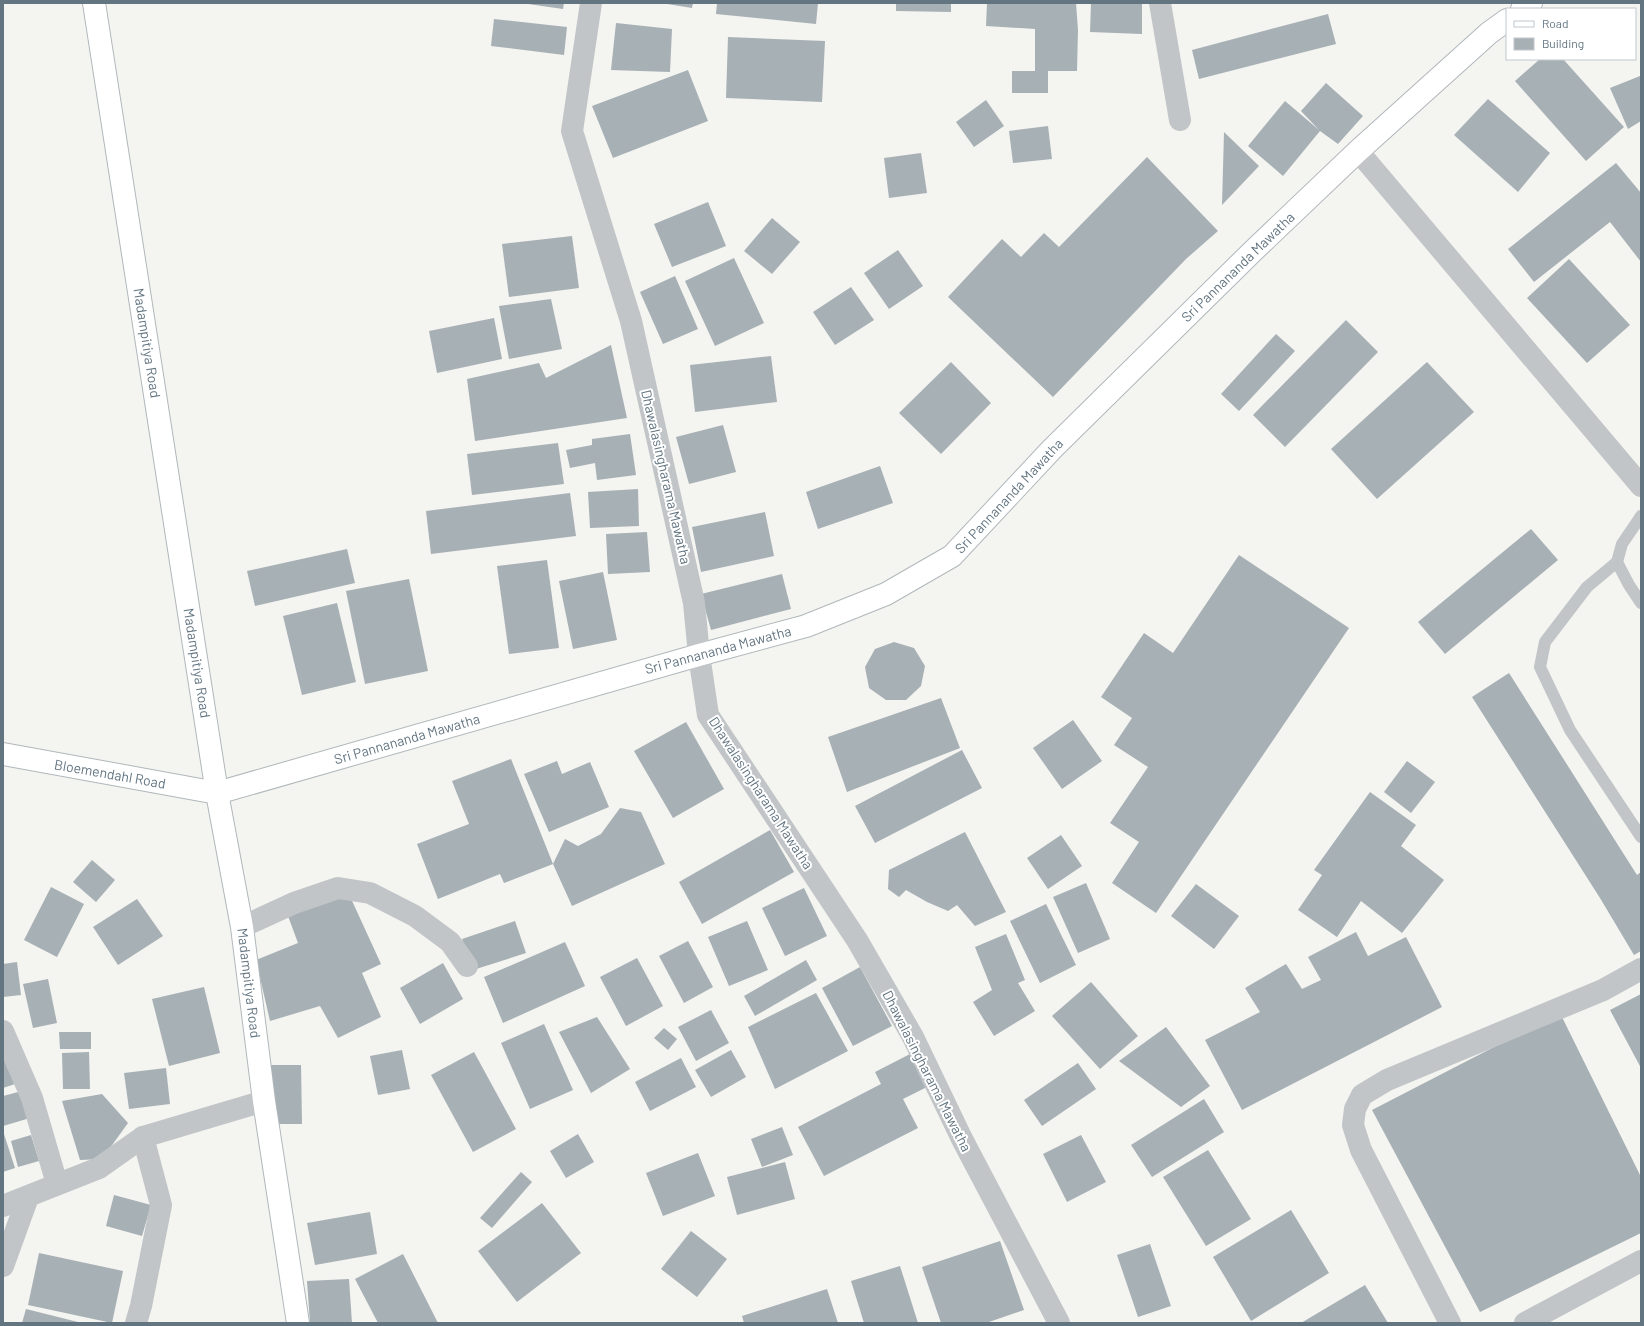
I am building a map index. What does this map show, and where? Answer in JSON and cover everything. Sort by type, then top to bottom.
[{"type":"main road","name":"Madampitiya Road","points":[[94,3],[217,793],[242,927],[264,1101],[298,1323]]},
{"type":"main road","name":"Sri Pannananda Mawatha","points":[[217,793],[699,655],[806,626],[886,594],[952,556],[1052,449],[1254,250],[1358,151],[1489,33],[1506,21]]},
{"type":"main road","name":"Bloemendahl Road","points":[[3,754],[217,793]]},
{"type":"street","name":"Dhawalasingharama Mawatha","points":[[591,3],[572,131],[631,321],[694,603],[699,655],[708,715],[857,940],[913,1037],[962,1139],[1058,1323]]},
{"type":"street","points":[[1160,3],[1180,120]]},
{"type":"street","points":[[1358,151],[1641,486]]},
{"type":"street","points":[[242,927],[294,903],[338,888],[370,893],[415,916],[450,942],[467,966]]},
{"type":"street","points":[[1444,1321],[1361,1150],[1353,1125],[1355,1109],[1362,1095],[1387,1080],[1603,990],[1641,969]]},
{"type":"street","points":[[3,1031],[32,1098],[57,1184]]},
{"type":"street","points":[[3,1206],[98,1168],[143,1137],[264,1101]]},
{"type":"street","points":[[136,1323],[141,1306],[161,1205],[143,1137]]},
{"type":"street","points":[[3,1266],[28,1197]]},
{"type":"street","points":[[1525,1323],[1641,1261]]},
{"type":"lane","points":[[1641,516],[1622,544],[1618,562],[1588,587],[1545,642],[1540,667],[1570,730],[1641,837]]},
{"type":"lane","points":[[1618,562],[1629,585],[1641,603]]},
{"type":"building","points":[[521,3],[564,3],[563,9]]},
{"type":"building","points":[[661,3],[693,3],[692,8]]},
{"type":"building","points":[[717,3],[818,3],[816,24],[716,14]]},
{"type":"building","points":[[896,3],[951,3],[951,12],[896,11]]},
{"type":"building","points":[[987,3],[1076,3],[1078,30],[1077,71],[1048,71],[1048,93],[1012,93],[1012,71],[1035,71],[1035,29],[986,26]]},
{"type":"building","points":[[1091,3],[1142,3],[1142,34],[1090,32]]},
{"type":"building","points":[[1328,14],[1336,44],[1199,79],[1192,50]]},
{"type":"building","points":[[494,19],[567,27],[564,55],[491,46]]},
{"type":"building","points":[[616,23],[672,29],[670,72],[611,70]]},
{"type":"building","points":[[728,37],[825,41],[822,102],[726,98]]},
{"type":"building","points":[[1539,60],[1564,60],[1624,127],[1586,161],[1515,81]]},
{"type":"building","points":[[688,70],[708,121],[613,158],[592,106]]},
{"type":"building","points":[[1640,76],[1641,121],[1628,129],[1610,88]]},
{"type":"building","points":[[1326,83],[1363,116],[1338,144],[1320,131],[1283,176],[1248,146],[1285,101],[1319,130],[1301,111]]},
{"type":"building","points":[[1488,99],[1550,153],[1518,192],[1454,135]]},
{"type":"building","points":[[986,100],[1004,126],[974,147],[956,122]]},
{"type":"building","points":[[1048,126],[1052,159],[1013,163],[1009,131]]},
{"type":"building","points":[[1224,132],[1259,166],[1222,205]]},
{"type":"building","points":[[921,153],[927,193],[889,198],[884,158]]},
{"type":"building","points":[[1147,157],[1218,231],[1186,259],[1053,397],[948,297],[1002,239],[1021,257],[1044,233],[1059,247]]},
{"type":"building","points":[[1616,163],[1641,193],[1641,262],[1610,222],[1534,282],[1508,249]]},
{"type":"building","points":[[708,202],[726,246],[672,267],[654,224]]},
{"type":"building","points":[[772,218],[800,242],[772,274],[744,251]]},
{"type":"building","points":[[572,236],[579,288],[509,297],[502,244]]},
{"type":"building","points":[[898,250],[923,286],[889,309],[864,273]]},
{"type":"building","points":[[734,258],[764,323],[715,346],[685,281]]},
{"type":"building","points":[[1569,259],[1630,325],[1587,363],[1527,298]]},
{"type":"building","points":[[675,276],[698,329],[663,344],[640,292]]},
{"type":"building","points":[[851,287],[874,320],[835,345],[813,312]]},
{"type":"building","points":[[551,299],[562,349],[509,359],[499,306]]},
{"type":"building","points":[[494,318],[502,359],[437,373],[429,331]]},
{"type":"building","points":[[1346,320],[1378,352],[1285,447],[1253,415]]},
{"type":"building","points":[[1276,334],[1295,351],[1239,411],[1221,394]]},
{"type":"building","points":[[611,345],[627,418],[475,441],[467,379],[539,363],[546,378]]},
{"type":"building","points":[[771,356],[777,402],[695,412],[690,365]]},
{"type":"building","points":[[951,362],[991,403],[941,454],[899,413]]},
{"type":"building","points":[[1427,362],[1474,412],[1377,499],[1331,449]]},
{"type":"building","points":[[723,425],[736,472],[689,484],[676,437]]},
{"type":"building","points":[[630,434],[636,475],[597,480],[595,463],[570,468],[566,450],[592,445],[592,439]]},
{"type":"building","points":[[558,443],[564,484],[472,495],[467,454]]},
{"type":"building","points":[[880,466],[893,503],[818,529],[806,492]]},
{"type":"building","points":[[638,489],[639,526],[590,528],[588,492]]},
{"type":"building","points":[[570,493],[576,536],[431,554],[426,511]]},
{"type":"building","points":[[765,512],[774,556],[701,572],[692,527]]},
{"type":"building","points":[[1531,529],[1558,560],[1445,654],[1418,622]]},
{"type":"building","points":[[647,532],[650,572],[608,574],[606,534]]},
{"type":"building","points":[[347,549],[355,583],[255,606],[247,571]]},
{"type":"building","points":[[1239,555],[1349,628],[1156,913],[1112,883],[1139,842],[1110,823],[1148,767],[1114,745],[1132,718],[1101,697],[1144,633],[1173,653]]},
{"type":"building","points":[[547,560],[559,648],[509,654],[497,566]]},
{"type":"building","points":[[603,572],[617,640],[573,649],[559,581]]},
{"type":"building","points":[[782,574],[791,609],[711,630],[701,594]]},
{"type":"building","points":[[409,579],[428,671],[365,684],[346,591]]},
{"type":"building","points":[[337,603],[356,682],[302,695],[283,616]]},
{"type":"building","points":[[894,642],[914,648],[925,666],[921,686],[906,700],[886,700],[869,688],[865,667],[875,649]]},
{"type":"building","points":[[1509,673],[1637,875],[1641,872],[1641,951],[1634,955],[1600,898],[1472,697]]},
{"type":"building","points":[[941,698],[960,748],[847,792],[828,737]]},
{"type":"building","points":[[1073,720],[1102,761],[1062,789],[1033,748]]},
{"type":"building","points":[[686,722],[724,789],[673,818],[634,751]]},
{"type":"building","points":[[962,750],[982,788],[875,843],[855,806]]},
{"type":"building","points":[[511,759],[553,864],[504,883],[500,874],[438,899],[417,844],[469,824],[452,781]]},
{"type":"building","points":[[557,761],[562,774],[590,762],[609,807],[549,832],[524,774]]},
{"type":"building","points":[[1407,761],[1435,782],[1411,813],[1384,792]]},
{"type":"building","points":[[1370,792],[1416,825],[1401,846],[1444,880],[1402,933],[1361,901],[1337,937],[1298,910],[1322,875],[1314,870]]},
{"type":"building","points":[[620,808],[641,812],[665,864],[572,906],[553,864],[565,839],[578,846],[601,834]]},
{"type":"building","points":[[770,830],[794,872],[702,924],[679,882]]},
{"type":"building","points":[[965,832],[1006,912],[975,926],[957,905],[948,911],[927,902],[906,890],[899,897],[888,889],[889,870]]},
{"type":"building","points":[[1061,835],[1082,866],[1048,889],[1027,858]]},
{"type":"building","points":[[92,860],[115,880],[96,902],[73,882]]},
{"type":"building","points":[[1086,883],[1110,939],[1078,953],[1053,897]]},
{"type":"building","points":[[1196,884],[1239,916],[1214,949],[1171,916]]},
{"type":"building","points":[[51,887],[84,904],[57,957],[24,940]]},
{"type":"building","points":[[804,888],[827,936],[785,956],[762,908]]},
{"type":"building","points":[[348,892],[381,964],[362,973],[381,1017],[338,1038],[320,1006],[270,1021],[256,960],[298,943],[288,916]]},
{"type":"building","points":[[137,899],[163,936],[118,965],[93,927]]},
{"type":"building","points":[[1046,904],[1076,965],[1040,983],[1010,921]]},
{"type":"building","points":[[515,921],[526,953],[473,970],[462,939]]},
{"type":"building","points":[[747,921],[768,970],[729,986],[708,937]]},
{"type":"building","points":[[1356,932],[1368,956],[1406,937],[1442,1007],[1242,1110],[1205,1040],[1260,1012],[1245,988],[1286,964],[1302,989],[1321,980],[1308,957]]},
{"type":"building","points":[[1006,934],[1025,980],[1018,983],[1035,1011],[994,1036],[973,1002],[992,990],[975,947]]},
{"type":"building","points":[[688,941],[713,987],[684,1003],[659,956]]},
{"type":"building","points":[[565,942],[585,986],[503,1023],[484,977]]},
{"type":"building","points":[[637,958],[663,1006],[626,1026],[600,977]]},
{"type":"building","points":[[806,960],[817,980],[755,1016],[744,996]]},
{"type":"building","points":[[17,962],[21,995],[3,997],[3,964]]},
{"type":"building","points":[[443,963],[463,999],[420,1024],[400,988]]},
{"type":"building","points":[[860,967],[892,1026],[853,1046],[822,988]]},
{"type":"building","points":[[48,979],[57,1023],[33,1028],[23,984]]},
{"type":"building","points":[[1091,982],[1138,1036],[1100,1069],[1052,1016]]},
{"type":"building","points":[[204,987],[220,1053],[169,1066],[152,999]]},
{"type":"building","points":[[816,993],[848,1051],[775,1089],[748,1027]]},
{"type":"building","points":[[1641,994],[1641,1068],[1610,1010]]},
{"type":"building","points":[[711,1010],[729,1043],[696,1061],[678,1027]]},
{"type":"building","points":[[1560,1013],[1641,1177],[1641,1233],[1480,1312],[1372,1110]]},
{"type":"building","points":[[597,1017],[630,1069],[591,1093],[559,1032]]},
{"type":"building","points":[[544,1024],[573,1090],[530,1109],[501,1043]]},
{"type":"building","points":[[1166,1027],[1210,1086],[1181,1107],[1119,1061]]},
{"type":"building","points":[[664,1028],[677,1039],[668,1050],[654,1038]]},
{"type":"building","points":[[59,1032],[91,1032],[91,1049],[60,1049]]},
{"type":"building","points":[[3,1039],[18,1083],[3,1088]]},
{"type":"building","points":[[402,1050],[410,1089],[378,1095],[370,1056]]},
{"type":"building","points":[[731,1050],[746,1077],[711,1097],[695,1070]]},
{"type":"building","points":[[89,1052],[90,1089],[63,1089],[62,1053]]},
{"type":"building","points":[[474,1052],[516,1129],[473,1152],[431,1075]]},
{"type":"building","points":[[912,1053],[929,1086],[903,1099],[918,1128],[824,1176],[798,1127],[881,1084],[875,1072]]},
{"type":"building","points":[[681,1058],[696,1087],[650,1111],[635,1082]]},
{"type":"building","points":[[1078,1063],[1096,1089],[1042,1126],[1024,1100]]},
{"type":"building","points":[[268,1065],[301,1065],[302,1124],[268,1124]]},
{"type":"building","points":[[166,1068],[170,1104],[129,1109],[124,1073]]},
{"type":"building","points":[[22,1091],[30,1118],[3,1126],[3,1096]]},
{"type":"building","points":[[102,1094],[128,1123],[102,1159],[80,1160],[62,1101]]},
{"type":"building","points":[[1204,1099],[1224,1132],[1152,1177],[1131,1145]]},
{"type":"building","points":[[782,1127],[793,1155],[762,1167],[751,1139]]},
{"type":"building","points":[[3,1131],[15,1168],[3,1172]]},
{"type":"building","points":[[578,1134],[594,1162],[566,1178],[550,1151]]},
{"type":"building","points":[[31,1135],[39,1161],[18,1167],[11,1141]]},
{"type":"building","points":[[1081,1135],[1106,1182],[1067,1202],[1043,1154]]},
{"type":"building","points":[[1208,1150],[1251,1219],[1206,1246],[1163,1177]]},
{"type":"building","points":[[698,1153],[715,1196],[663,1216],[646,1173]]},
{"type":"building","points":[[785,1162],[795,1199],[737,1215],[727,1177]]},
{"type":"building","points":[[521,1172],[532,1182],[492,1228],[480,1218]]},
{"type":"building","points":[[114,1195],[151,1205],[142,1236],[106,1226]]},
{"type":"building","points":[[542,1203],[581,1253],[517,1302],[478,1251]]},
{"type":"building","points":[[1291,1210],[1329,1273],[1251,1321],[1213,1257]]},
{"type":"building","points":[[370,1212],[377,1254],[315,1265],[307,1223]]},
{"type":"building","points":[[691,1231],[727,1259],[697,1297],[661,1269]]},
{"type":"building","points":[[1000,1241],[1024,1310],[986,1323],[941,1323],[922,1267]]},
{"type":"building","points":[[1150,1244],[1171,1306],[1138,1317],[1117,1255]]},
{"type":"building","points":[[39,1253],[123,1271],[112,1323],[28,1305]]},
{"type":"building","points":[[403,1254],[438,1323],[378,1323],[355,1279]]},
{"type":"building","points":[[900,1266],[918,1323],[864,1323],[851,1281]]},
{"type":"building","points":[[349,1279],[352,1323],[310,1323],[307,1281]]},
{"type":"building","points":[[1365,1285],[1388,1323],[1301,1323]]},
{"type":"building","points":[[827,1289],[838,1323],[744,1323],[742,1316]]},
{"type":"building","points":[[26,1309],[78,1322],[78,1323],[22,1323]]}]
